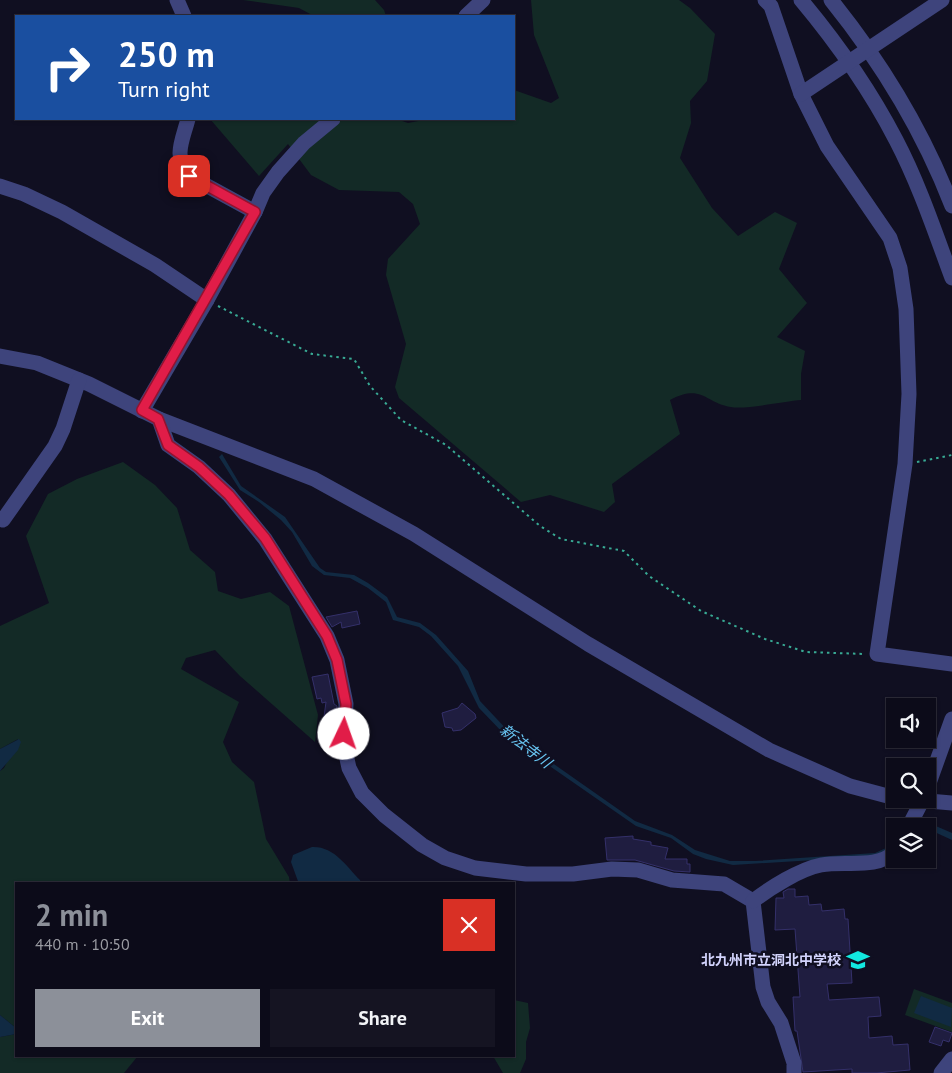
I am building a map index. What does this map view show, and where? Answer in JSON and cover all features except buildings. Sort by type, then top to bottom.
[{"type":"street","points":[[177,0],[184,15]]},
{"type":"street","points":[[467,15],[483,0]]},
{"type":"street","points":[[765,0],[774,12],[801,94],[827,146],[890,238],[898,258],[906,309],[909,394],[904,464],[877,654],[952,664]]},
{"type":"street","points":[[801,0],[849,63],[896,140],[922,196],[952,278]]},
{"type":"street","points":[[831,0],[870,49],[925,145],[952,206]]},
{"type":"street","points":[[801,94],[942,0]]},
{"type":"street","points":[[188,120],[178,156],[183,169],[189,176],[255,212]]},
{"type":"street","points":[[142,410],[207,300],[255,212],[263,193],[278,172],[304,143],[331,120]]},
{"type":"street","points":[[0,186],[24,194],[62,212],[155,265],[207,300]]},
{"type":"street","points":[[0,356],[37,363],[79,380],[158,419],[314,479],[414,534],[588,644],[769,750],[850,786],[886,796]]},
{"type":"street","points":[[3,520],[55,446],[64,429],[79,380]]},
{"type":"street","points":[[158,419],[168,445],[199,467],[229,495],[265,538],[327,636],[337,660],[346,704],[344,745],[349,768],[362,794],[422,846],[445,858],[475,868],[526,874],[573,874],[612,869],[638,870],[672,880],[724,884],[753,901]]},
{"type":"street","points":[[936,762],[952,719]]},
{"type":"street","points":[[936,798],[952,803]]},
{"type":"street","points":[[753,901],[789,879],[820,865],[870,864],[886,859]]},
{"type":"street","points":[[753,901],[763,988],[768,1002],[781,1023],[794,1062],[794,1073]]},
{"type":"street","points":[[941,1073],[952,1059]]},
{"type":"path","points":[[207,300],[312,354],[354,359],[370,386],[401,420],[446,445],[540,526],[561,539],[570,543],[624,551],[649,576],[700,611],[765,639],[806,652],[877,654]]},
{"type":"path","points":[[904,464],[952,455]]},
{"type":"green space","points":[[243,0],[375,0],[384,10],[386,15],[312,15],[299,8]]},
{"type":"green space","points":[[531,0],[679,0],[690,8],[715,34],[707,81],[690,101],[691,123],[680,158],[712,208],[738,236],[775,212],[797,223],[779,269],[807,303],[777,337],[805,351],[801,374],[801,400],[737,408],[722,405],[703,396],[689,393],[670,400],[680,434],[612,484],[615,502],[604,512],[550,495],[521,502],[399,398],[395,387],[406,344],[386,275],[388,259],[420,224],[413,204],[399,192],[339,190],[311,175],[288,144],[259,176],[211,120],[399,120],[408,123],[424,120],[515,120],[515,90],[551,103],[559,98],[534,35]]},
{"type":"green space","points":[[123,462],[155,485],[177,508],[190,550],[215,572],[218,591],[241,599],[270,592],[289,606],[318,715],[315,742],[240,676],[215,650],[186,658],[181,669],[239,702],[223,742],[232,762],[254,782],[266,839],[289,877],[290,882],[15,882],[15,1027],[0,1015],[0,771],[4,768],[18,739],[0,749],[0,626],[49,603],[26,536],[48,494],[77,479]]},
{"type":"green space","points":[[914,989],[952,1003],[952,1032],[905,1015]]},
{"type":"green space","points":[[515,1000],[528,1003],[530,1028],[526,1042],[526,1059],[520,1073],[503,1073],[494,1057],[515,1057]]},
{"type":"green space","points":[[15,1034],[15,1057],[137,1057],[124,1073],[0,1073],[0,1037]]},
{"type":"water","name":"新法寺川","points":[[222,454],[241,486],[285,517],[320,568],[326,572],[354,575],[368,583],[387,597],[397,617],[420,623],[436,635],[468,671],[480,701],[511,734],[635,821],[672,835],[695,850],[730,861],[875,853],[886,848],[886,851],[879,856],[733,865],[693,854],[671,838],[636,826],[505,735],[479,708],[458,666],[431,636],[419,627],[393,620],[386,602],[368,588],[350,578],[324,575],[312,566],[292,532],[259,502],[240,490],[219,457]]},
{"type":"water","points":[[19,739],[21,742],[18,750],[0,771],[0,749]]},
{"type":"water","points":[[908,814],[917,818],[909,818]]},
{"type":"water","points":[[936,826],[952,833],[952,840],[936,833]]},
{"type":"water","points":[[312,847],[327,850],[339,858],[360,882],[298,882],[291,862],[293,855]]},
{"type":"water","points":[[921,996],[952,1008],[951,1027],[914,1013]]},
{"type":"water","points":[[0,1015],[15,1027],[15,1034],[0,1037]]},
{"type":"place","name":"北九州市立洞北中学校","points":[[858,960]]},
{"type":"route","points":[[189,176],[255,212],[207,300],[142,410],[158,419],[168,445],[199,467],[229,495],[265,538],[327,636],[337,660],[346,704],[344,734]]}]
